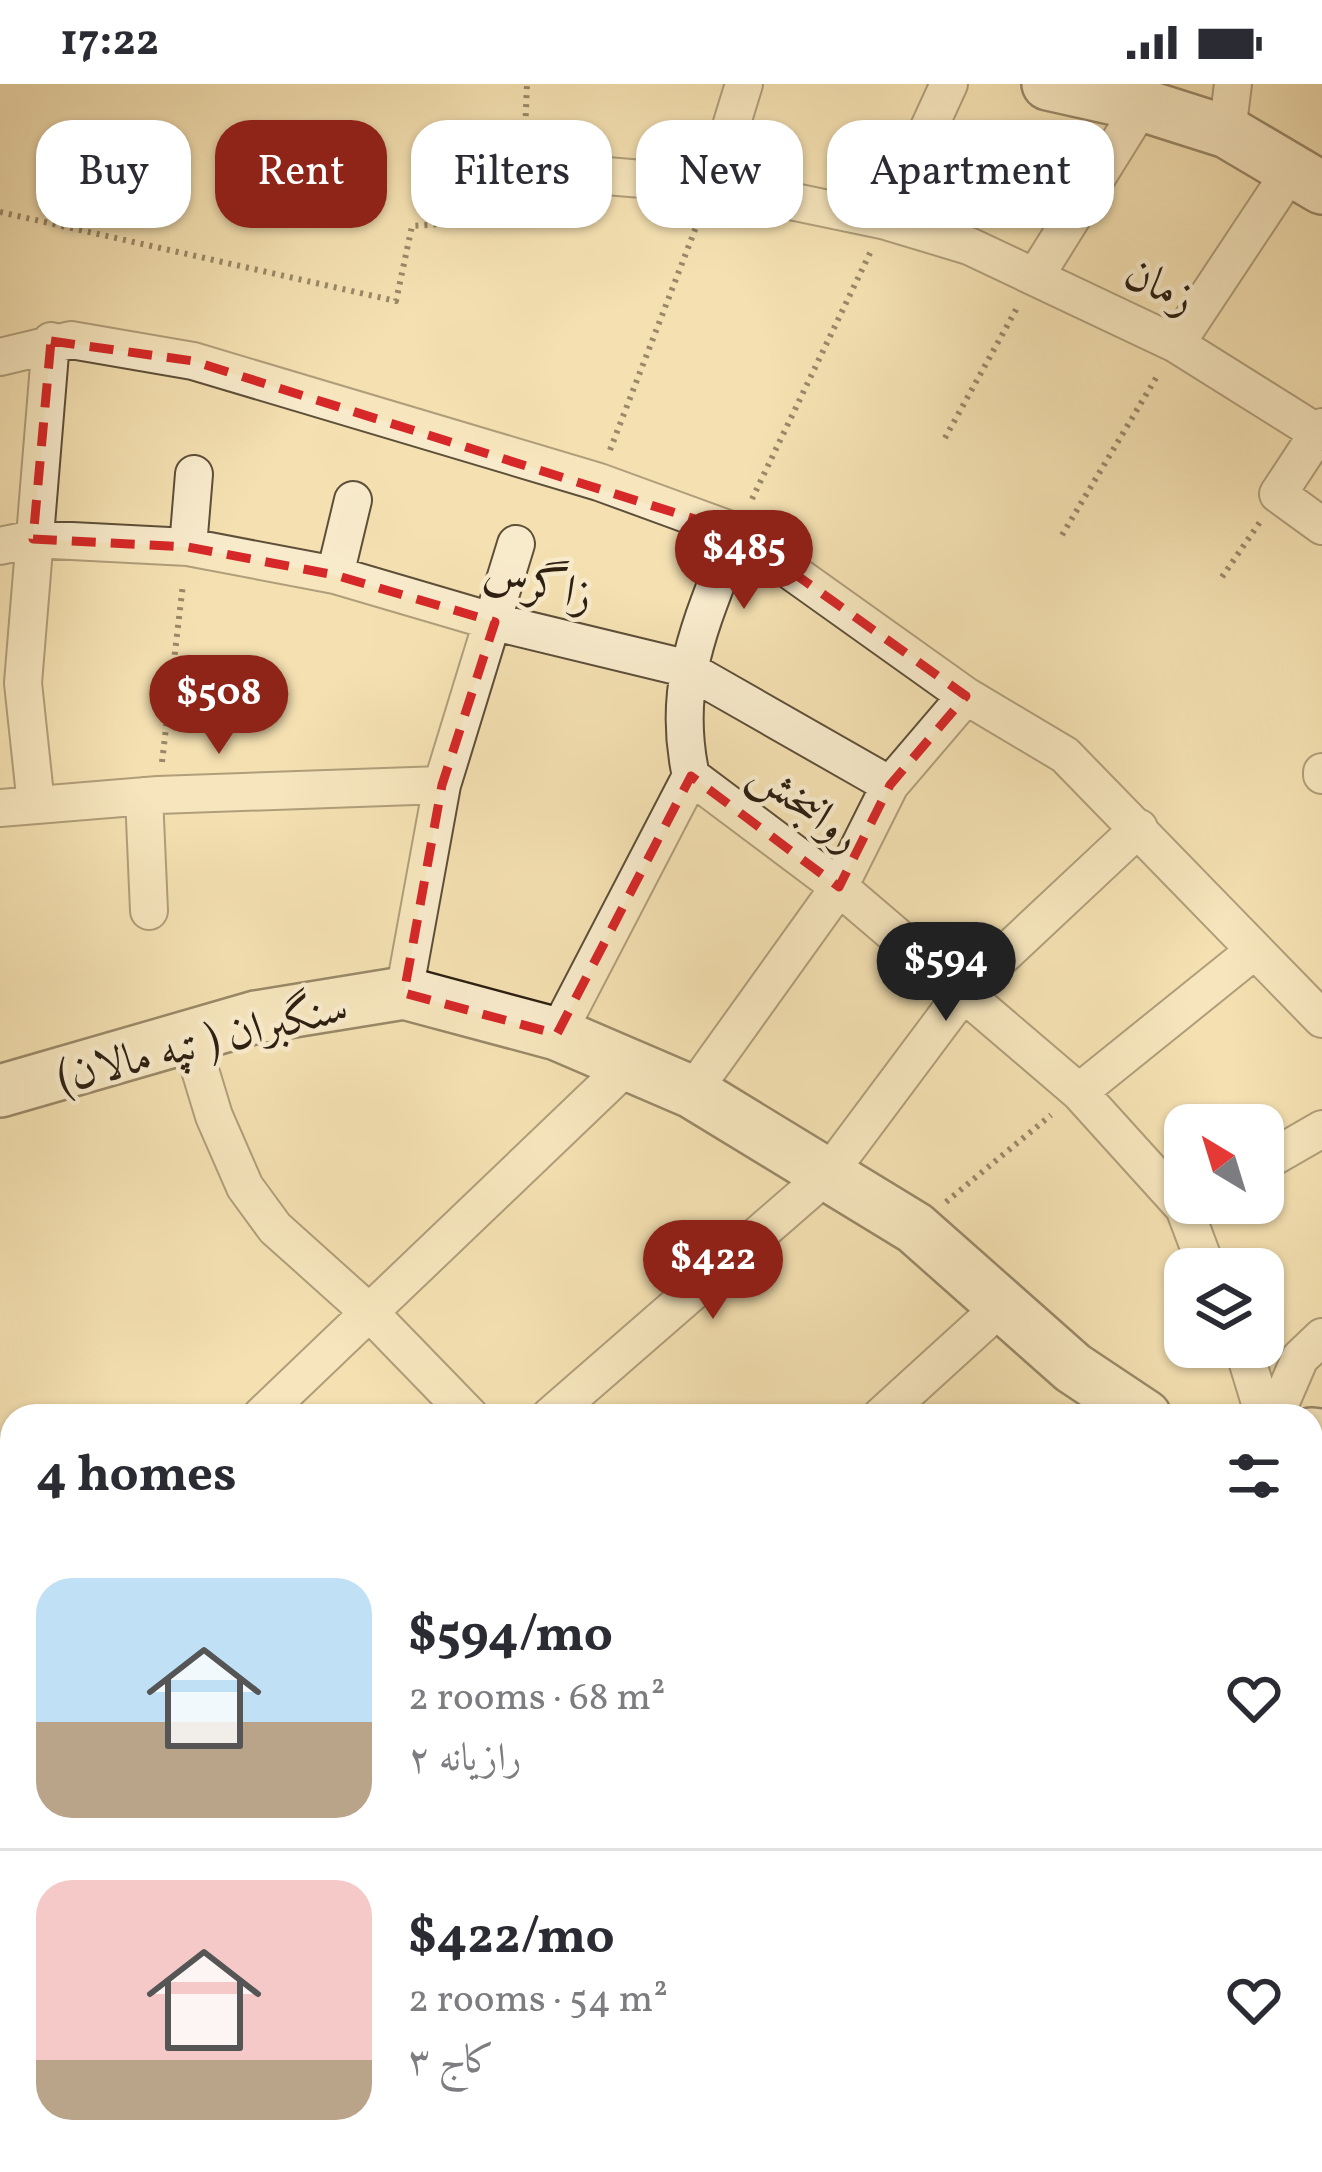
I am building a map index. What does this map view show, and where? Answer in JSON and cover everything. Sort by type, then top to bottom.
[{"type":"main road","points":[[1054,85],[1142,105],[1230,108],[1307,179]]},
{"type":"main road","name":"سنگبران ( تپه مالان)","points":[[0,1091],[256,1017],[404,993],[557,1034],[692,1093],[916,1228],[1073,1368],[1127,1404]]},
{"type":"street","points":[[733,120],[744,84]]},
{"type":"street","points":[[932,120],[949,84]]},
{"type":"street","points":[[1035,277],[1142,105]]},
{"type":"street","points":[[1176,344],[1307,179]]},
{"type":"street","name":"زمان","points":[[909,228],[969,246],[1176,344],[1320,430],[1279,494]]},
{"type":"street","points":[[51,341],[17,542],[12,685],[18,807],[151,796],[442,785]]},
{"type":"street","points":[[0,357],[51,341],[193,361],[599,482],[736,532],[967,696],[1065,755],[1204,892],[1254,951],[1322,1018]]},
{"type":"street","points":[[188,547],[194,473]]},
{"type":"street","points":[[1279,494],[1322,526]]},
{"type":"street","points":[[335,575],[352,500]]},
{"type":"street","points":[[557,1034],[691,776],[683,729],[685,668],[736,532]]},
{"type":"street","name":"زاگرس","points":[[17,542],[188,547],[335,575],[495,622],[685,668],[890,784]]},
{"type":"street","points":[[404,993],[442,785],[516,544]]},
{"type":"street","points":[[692,1093],[839,887],[890,784],[967,696]]},
{"type":"street","name":"روانبخش","points":[[691,776],[839,887],[964,992],[1079,1092],[1164,1180]]},
{"type":"street","points":[[149,911],[151,796]]},
{"type":"street","points":[[564,1404],[828,1174],[964,992],[1139,828]]},
{"type":"street","points":[[1079,1092],[1254,951]]},
{"type":"street","points":[[190,1037],[214,1117],[245,1187],[274,1228],[372,1315],[458,1404]]},
{"type":"street","points":[[274,1404],[629,1064]]},
{"type":"street","points":[[1284,1151],[1322,1129]]},
{"type":"street","points":[[894,1404],[1005,1303]]},
{"type":"street","points":[[1280,1404],[1300,1358],[1322,1337]]},
{"type":"street","points":[[1249,1368],[1260,1404]]},
{"type":"path","points":[[0,212],[396,301],[412,228]]},
{"type":"path","points":[[599,482],[696,228]]},
{"type":"path","points":[[736,532],[883,228]]},
{"type":"path","points":[[945,438],[1035,277]]},
{"type":"path","points":[[1062,535],[1176,344]]},
{"type":"path","points":[[1222,577],[1279,494]]},
{"type":"path","points":[[151,796],[188,547]]},
{"type":"path","points":[[916,1228],[1079,1092]]},
{"type":"highlighted area","points":[[51,341],[193,361],[736,532],[966,696],[890,785],[839,887],[691,776],[557,1034],[404,993],[442,785],[495,622],[335,575],[188,547],[33,539]]}]
